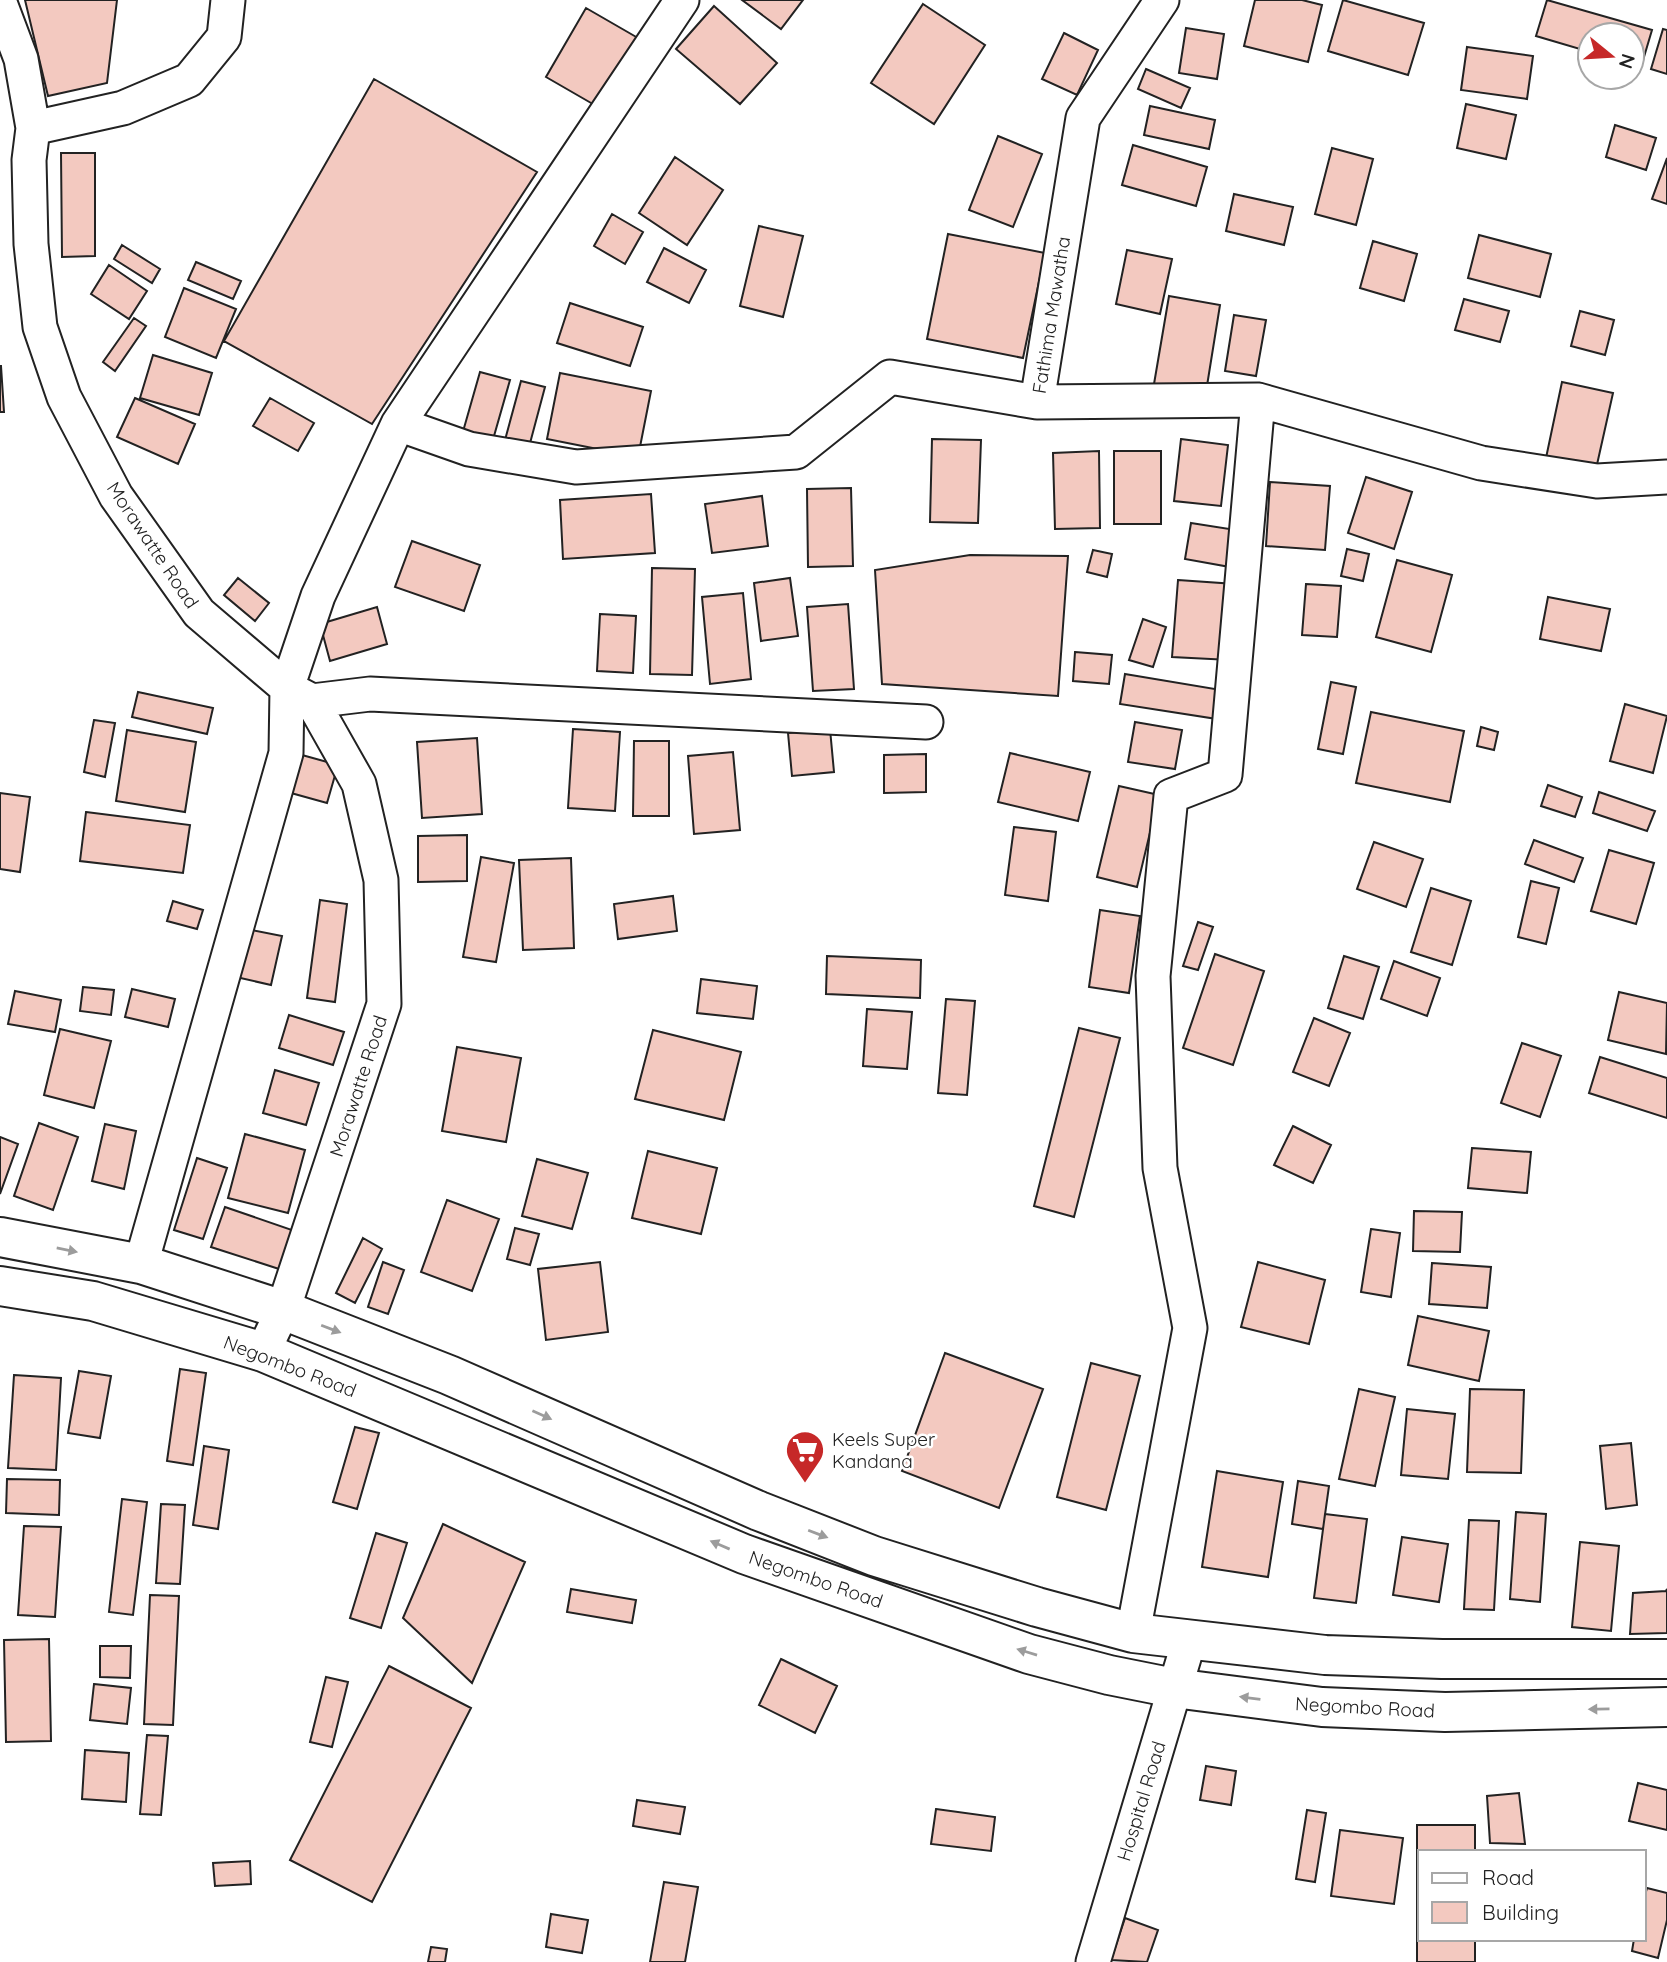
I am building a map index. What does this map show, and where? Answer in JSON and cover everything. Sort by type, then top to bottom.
[{"type":"highway","points":[[0,1237],[141,1264],[283,1310],[449,1375],[760,1511],[874,1556],[1037,1607],[1133,1633],[1325,1655],[1667,1659]]},
{"type":"highway","name":"Negombo Road","points":[[0,1286],[93,1301],[263,1352],[744,1554],[1029,1654],[1109,1675],[1174,1688],[1322,1707],[1446,1712],[1667,1707]]},
{"type":"street","points":[[33,128],[123,108],[189,80],[224,37],[228,0]]},
{"type":"street","points":[[141,1264],[286,753],[318,596],[398,424],[682,0]]},
{"type":"street","name":"Fathima Mawatha","points":[[398,424],[469,449],[576,467],[796,452],[890,377],[1037,402],[1083,118],[1162,0]]},
{"type":"street","name":"Morawatte Road","points":[[0,3],[21,59],[33,128],[29,160],[30,244],[40,327],[64,397],[116,496],[199,613],[300,694],[359,784],[381,880],[384,1004],[283,1310],[263,1352]]},
{"type":"street","points":[[1133,1633],[1190,1328],[1160,1168],[1153,976],[1171,796],[1225,775],[1258,400]]},
{"type":"street","points":[[1037,402],[1258,400],[1481,463],[1597,481],[1667,477]]},
{"type":"street","points":[[300,694],[370,694],[926,722]]},
{"type":"street","name":"Hospital Road","points":[[1093,1962],[1189,1641]]},
{"type":"building","points":[[25,0],[117,0],[107,83],[48,96]]},
{"type":"building","points":[[742,0],[803,0],[781,29]]},
{"type":"building","points":[[1255,0],[1302,0],[1322,5],[1308,62],[1244,46]]},
{"type":"building","points":[[1343,0],[1424,23],[1408,75],[1328,51]]},
{"type":"building","points":[[1547,0],[1620,21],[1576,21],[1576,48],[1536,36]]},
{"type":"building","points":[[923,4],[985,45],[934,124],[871,83]]},
{"type":"building","points":[[714,6],[777,63],[740,104],[676,49]]},
{"type":"building","points":[[586,8],[638,38],[598,107],[546,77]]},
{"type":"building","points":[[1186,28],[1224,34],[1217,79],[1179,73]]},
{"type":"building","points":[[1646,28],[1652,30],[1646,50]]},
{"type":"building","points":[[1663,29],[1667,30],[1667,74],[1651,69]]},
{"type":"building","points":[[1064,33],[1098,50],[1077,95],[1042,79]]},
{"type":"building","points":[[1467,47],[1533,56],[1527,99],[1461,90]]},
{"type":"building","points":[[1146,69],[1190,88],[1181,108],[1138,89]]},
{"type":"building","points":[[374,79],[537,172],[372,424],[224,341]]},
{"type":"building","points":[[1466,104],[1516,115],[1506,159],[1457,148]]},
{"type":"building","points":[[1150,106],[1215,120],[1209,149],[1144,135]]},
{"type":"building","points":[[1615,125],[1656,138],[1646,170],[1606,157]]},
{"type":"building","points":[[998,136],[1042,154],[1013,227],[969,210]]},
{"type":"building","points":[[1133,145],[1207,167],[1196,206],[1122,185]]},
{"type":"building","points":[[1332,148],[1373,159],[1356,225],[1315,214]]},
{"type":"building","points":[[61,153],[95,153],[95,256],[62,257]]},
{"type":"building","points":[[675,157],[723,190],[687,245],[639,213]]},
{"type":"building","points":[[1667,158],[1667,204],[1652,199]]},
{"type":"building","points":[[1234,194],[1293,207],[1284,245],[1226,231]]},
{"type":"building","points":[[612,214],[643,232],[625,264],[594,246]]},
{"type":"building","points":[[759,226],[803,236],[783,317],[740,306]]},
{"type":"building","points":[[948,234],[1045,253],[1023,358],[927,339]]},
{"type":"building","points":[[1479,235],[1551,254],[1540,297],[1468,278]]},
{"type":"building","points":[[1373,241],[1417,254],[1404,301],[1360,288]]},
{"type":"building","points":[[122,245],[160,269],[152,283],[114,259]]},
{"type":"building","points":[[664,248],[706,270],[689,303],[647,282]]},
{"type":"building","points":[[1127,250],[1172,259],[1160,314],[1116,304]]},
{"type":"building","points":[[196,262],[241,281],[233,299],[188,280]]},
{"type":"building","points":[[109,265],[147,291],[129,319],[91,294]]},
{"type":"building","points":[[184,288],[236,309],[216,358],[165,337]]},
{"type":"building","points":[[1169,296],[1220,305],[1206,392],[1154,384]]},
{"type":"building","points":[[1464,299],[1509,311],[1500,342],[1455,330]]},
{"type":"building","points":[[570,303],[643,327],[630,366],[557,343]]},
{"type":"building","points":[[1580,311],[1614,320],[1605,355],[1571,346]]},
{"type":"building","points":[[1234,315],[1266,320],[1256,376],[1225,371]]},
{"type":"building","points":[[134,318],[146,326],[115,371],[103,362]]},
{"type":"building","points":[[153,355],[212,373],[199,415],[140,398]]},
{"type":"building","points":[[1,366],[4,412],[0,412]]},
{"type":"building","points":[[480,372],[510,380],[492,443],[462,435]]},
{"type":"building","points":[[560,373],[651,391],[638,457],[547,439]]},
{"type":"building","points":[[521,381],[545,387],[529,447],[505,440]]},
{"type":"building","points":[[1562,382],[1613,393],[1596,469],[1546,458]]},
{"type":"building","points":[[135,398],[195,424],[178,464],[117,437]]},
{"type":"building","points":[[270,398],[314,423],[298,451],[253,426]]},
{"type":"building","points":[[932,439],[981,440],[978,523],[930,522]]},
{"type":"building","points":[[1181,439],[1228,445],[1221,506],[1174,501]]},
{"type":"building","points":[[1099,451],[1100,528],[1055,529],[1053,453]]},
{"type":"building","points":[[1114,451],[1161,451],[1161,524],[1114,524]]},
{"type":"building","points":[[1366,477],[1412,492],[1394,549],[1348,533]]},
{"type":"building","points":[[1270,482],[1330,486],[1325,550],[1266,546]]},
{"type":"building","points":[[851,488],[853,566],[808,567],[807,489]]},
{"type":"building","points":[[651,494],[655,553],[563,559],[560,500]]},
{"type":"building","points":[[762,496],[768,546],[712,553],[705,504]]},
{"type":"building","points":[[1191,523],[1236,530],[1230,567],[1185,559]]},
{"type":"building","points":[[412,541],[480,565],[464,611],[395,587]]},
{"type":"building","points":[[1347,549],[1369,554],[1363,581],[1341,576]]},
{"type":"building","points":[[1093,550],[1112,554],[1107,577],[1087,572]]},
{"type":"building","points":[[970,555],[1068,556],[1058,696],[882,684],[875,570]]},
{"type":"building","points":[[1397,560],[1452,575],[1431,652],[1376,637]]},
{"type":"building","points":[[652,568],[695,569],[692,675],[650,674]]},
{"type":"building","points":[[238,578],[269,603],[255,621],[224,595]]},
{"type":"building","points":[[790,578],[798,636],[761,641],[754,583]]},
{"type":"building","points":[[1178,580],[1235,584],[1230,660],[1172,657]]},
{"type":"building","points":[[1306,584],[1341,586],[1337,637],[1302,635]]},
{"type":"building","points":[[743,593],[751,679],[710,684],[702,597]]},
{"type":"building","points":[[1548,597],[1610,609],[1601,651],[1540,639]]},
{"type":"building","points":[[848,604],[854,689],[813,691],[807,607]]},
{"type":"building","points":[[377,607],[387,644],[330,661],[320,624]]},
{"type":"building","points":[[600,614],[636,616],[633,673],[597,671]]},
{"type":"building","points":[[1143,619],[1166,627],[1153,667],[1129,660]]},
{"type":"building","points":[[1075,652],[1112,655],[1109,684],[1073,681]]},
{"type":"building","points":[[1125,674],[1221,690],[1217,719],[1120,704]]},
{"type":"building","points":[[1331,682],[1356,687],[1343,754],[1318,749]]},
{"type":"building","points":[[138,692],[213,708],[207,734],[132,717]]},
{"type":"building","points":[[1625,704],[1667,716],[1653,773],[1610,761]]},
{"type":"building","points":[[1371,712],[1464,731],[1450,802],[1356,783]]},
{"type":"building","points":[[94,720],[115,723],[105,777],[84,772]]},
{"type":"building","points":[[1135,722],[1182,730],[1175,769],[1128,762]]},
{"type":"building","points":[[1481,727],[1498,732],[1494,750],[1477,746]]},
{"type":"building","points":[[573,729],[620,732],[615,811],[568,808]]},
{"type":"building","points":[[830,729],[834,772],[792,776],[788,733]]},
{"type":"building","points":[[127,730],[196,742],[185,812],[116,801]]},
{"type":"building","points":[[477,738],[482,814],[422,818],[417,742]]},
{"type":"building","points":[[634,741],[669,741],[669,816],[633,816]]},
{"type":"building","points":[[733,752],[740,830],[694,834],[688,756]]},
{"type":"building","points":[[1010,753],[1090,772],[1078,821],[998,802]]},
{"type":"building","points":[[926,754],[926,792],[884,793],[884,755]]},
{"type":"building","points":[[302,755],[338,765],[327,803],[291,793]]},
{"type":"building","points":[[1548,785],[1582,797],[1575,817],[1541,806]]},
{"type":"building","points":[[1119,786],[1159,795],[1137,887],[1097,877]]},
{"type":"building","points":[[1599,792],[1655,811],[1647,831],[1593,813]]},
{"type":"building","points":[[0,793],[30,797],[20,872],[0,869]]},
{"type":"building","points":[[86,812],[190,825],[183,873],[80,861]]},
{"type":"building","points":[[1014,827],[1056,832],[1048,901],[1005,895]]},
{"type":"building","points":[[467,835],[467,881],[418,882],[418,836]]},
{"type":"building","points":[[1534,840],[1583,858],[1574,882],[1525,864]]},
{"type":"building","points":[[1374,842],[1423,859],[1406,907],[1357,889]]},
{"type":"building","points":[[1609,850],[1654,863],[1636,924],[1591,911]]},
{"type":"building","points":[[481,857],[514,863],[496,962],[463,957]]},
{"type":"building","points":[[571,858],[574,948],[523,950],[519,860]]},
{"type":"building","points":[[1531,881],[1559,888],[1546,944],[1518,937]]},
{"type":"building","points":[[1431,888],[1471,901],[1452,965],[1411,952]]},
{"type":"building","points":[[673,896],[677,931],[618,939],[614,904]]},
{"type":"building","points":[[320,900],[347,904],[335,1002],[307,998]]},
{"type":"building","points":[[173,901],[203,910],[197,929],[167,921]]},
{"type":"building","points":[[1100,910],[1140,916],[1129,993],[1089,987]]},
{"type":"building","points":[[1198,922],[1213,927],[1198,970],[1183,966]]},
{"type":"building","points":[[247,929],[282,936],[271,985],[236,977]]},
{"type":"building","points":[[1215,954],[1264,971],[1233,1065],[1183,1048]]},
{"type":"building","points":[[827,956],[921,960],[920,998],[826,994]]},
{"type":"building","points":[[1344,956],[1379,967],[1363,1019],[1328,1008]]},
{"type":"building","points":[[1394,961],[1440,978],[1427,1016],[1381,999]]},
{"type":"building","points":[[701,979],[757,986],[753,1019],[697,1013]]},
{"type":"building","points":[[83,987],[114,990],[111,1015],[80,1011]]},
{"type":"building","points":[[132,989],[175,999],[168,1027],[125,1017]]},
{"type":"building","points":[[15,991],[61,1000],[55,1032],[8,1024]]},
{"type":"building","points":[[1619,992],[1667,1003],[1666,1054],[1608,1040]]},
{"type":"building","points":[[946,999],[975,1001],[967,1095],[938,1093]]},
{"type":"building","points":[[867,1009],[912,1012],[907,1069],[863,1066]]},
{"type":"building","points":[[289,1015],[344,1032],[333,1065],[279,1048]]},
{"type":"building","points":[[1314,1018],[1350,1033],[1329,1086],[1293,1072]]},
{"type":"building","points":[[1079,1028],[1120,1038],[1074,1217],[1034,1206]]},
{"type":"building","points":[[60,1029],[111,1041],[94,1108],[44,1095]]},
{"type":"building","points":[[653,1030],[741,1052],[724,1120],[635,1099]]},
{"type":"building","points":[[1522,1043],[1561,1056],[1540,1117],[1501,1103]]},
{"type":"building","points":[[457,1047],[521,1058],[506,1142],[442,1131]]},
{"type":"building","points":[[1600,1057],[1667,1078],[1667,1118],[1589,1093]]},
{"type":"building","points":[[275,1070],[319,1083],[306,1125],[263,1113]]},
{"type":"building","points":[[39,1123],[78,1137],[53,1210],[14,1196]]},
{"type":"building","points":[[105,1124],[136,1131],[124,1189],[92,1181]]},
{"type":"building","points":[[1293,1126],[1331,1145],[1313,1183],[1274,1165]]},
{"type":"building","points":[[245,1134],[305,1150],[288,1213],[228,1198]]},
{"type":"building","points":[[0,1137],[18,1144],[0,1194]]},
{"type":"building","points":[[1472,1148],[1531,1152],[1527,1193],[1468,1188]]},
{"type":"building","points":[[648,1151],[717,1168],[701,1234],[632,1218]]},
{"type":"building","points":[[197,1158],[227,1168],[203,1239],[174,1230]]},
{"type":"building","points":[[537,1159],[588,1173],[572,1229],[522,1216]]},
{"type":"building","points":[[447,1200],[499,1219],[472,1291],[421,1272]]},
{"type":"building","points":[[225,1207],[292,1230],[279,1269],[211,1247]]},
{"type":"building","points":[[1414,1211],[1462,1212],[1460,1252],[1413,1251]]},
{"type":"building","points":[[515,1228],[539,1234],[530,1265],[507,1259]]},
{"type":"building","points":[[1371,1229],[1400,1233],[1391,1297],[1361,1292]]},
{"type":"building","points":[[363,1238],[382,1249],[355,1303],[336,1293]]},
{"type":"building","points":[[383,1262],[404,1270],[388,1314],[368,1307]]},
{"type":"building","points":[[600,1262],[608,1332],[546,1340],[538,1269]]},
{"type":"building","points":[[1258,1262],[1325,1280],[1309,1344],[1241,1327]]},
{"type":"building","points":[[1432,1263],[1491,1267],[1487,1308],[1429,1304]]},
{"type":"building","points":[[1418,1316],[1489,1331],[1479,1381],[1408,1365]]},
{"type":"building","points":[[945,1353],[1043,1389],[999,1508],[902,1471]]},
{"type":"building","points":[[1091,1363],[1140,1376],[1106,1510],[1057,1497]]},
{"type":"building","points":[[180,1369],[206,1373],[193,1465],[167,1461]]},
{"type":"building","points":[[79,1371],[111,1376],[100,1438],[68,1433]]},
{"type":"building","points":[[14,1375],[61,1378],[56,1470],[8,1468]]},
{"type":"building","points":[[1359,1389],[1395,1397],[1375,1486],[1339,1479]]},
{"type":"building","points":[[1470,1389],[1524,1390],[1521,1473],[1467,1472]]},
{"type":"building","points":[[1407,1409],[1455,1414],[1448,1479],[1401,1475]]},
{"type":"building","points":[[355,1427],[379,1433],[357,1509],[333,1502]]},
{"type":"building","points":[[1631,1443],[1637,1505],[1606,1509],[1600,1446]]},
{"type":"building","points":[[204,1446],[229,1450],[218,1529],[193,1525]]},
{"type":"building","points":[[1217,1471],[1283,1482],[1268,1577],[1202,1567]]},
{"type":"building","points":[[7,1479],[60,1480],[59,1515],[6,1513]]},
{"type":"building","points":[[1298,1481],[1329,1486],[1323,1529],[1292,1524]]},
{"type":"building","points":[[122,1499],[147,1502],[133,1615],[109,1612]]},
{"type":"building","points":[[161,1504],[185,1505],[180,1584],[156,1583]]},
{"type":"building","points":[[1516,1512],[1546,1514],[1540,1602],[1510,1599]]},
{"type":"building","points":[[1325,1514],[1367,1519],[1356,1603],[1314,1598]]},
{"type":"building","points":[[1469,1520],[1499,1521],[1494,1610],[1464,1609]]},
{"type":"building","points":[[443,1524],[525,1562],[472,1683],[403,1618]]},
{"type":"building","points":[[24,1526],[61,1527],[55,1617],[18,1615]]},
{"type":"building","points":[[376,1533],[407,1543],[381,1628],[350,1618]]},
{"type":"building","points":[[1402,1537],[1448,1544],[1439,1602],[1393,1595]]},
{"type":"building","points":[[1580,1542],[1619,1546],[1611,1631],[1572,1627]]},
{"type":"building","points":[[571,1589],[636,1600],[632,1623],[567,1612]]},
{"type":"building","points":[[1667,1589],[1667,1633],[1630,1634],[1633,1593]]},
{"type":"building","points":[[150,1595],[179,1596],[173,1725],[144,1724]]},
{"type":"building","points":[[49,1639],[51,1741],[6,1742],[4,1640]]},
{"type":"building","points":[[100,1646],[131,1646],[130,1678],[100,1677]]},
{"type":"building","points":[[781,1659],[837,1686],[815,1733],[759,1705]]},
{"type":"building","points":[[389,1666],[471,1708],[372,1902],[290,1860]]},
{"type":"building","points":[[326,1677],[348,1682],[332,1747],[310,1742]]},
{"type":"building","points":[[94,1684],[131,1688],[127,1724],[90,1720]]},
{"type":"building","points":[[147,1735],[168,1736],[161,1815],[140,1814]]},
{"type":"building","points":[[85,1750],[129,1753],[126,1802],[82,1799]]},
{"type":"building","points":[[1206,1766],[1236,1771],[1231,1805],[1200,1800]]},
{"type":"building","points":[[1638,1783],[1667,1790],[1667,1830],[1629,1821]]},
{"type":"building","points":[[1519,1793],[1525,1844],[1490,1843],[1487,1796]]},
{"type":"building","points":[[637,1800],[685,1807],[680,1834],[633,1826]]},
{"type":"building","points":[[936,1809],[995,1817],[991,1851],[931,1844]]},
{"type":"building","points":[[1307,1810],[1326,1813],[1315,1882],[1296,1879]]},
{"type":"building","points":[[1417,1825],[1475,1825],[1475,1850],[1418,1850],[1418,1941],[1475,1941],[1475,1962],[1417,1962]]},
{"type":"building","points":[[1340,1830],[1403,1838],[1394,1904],[1331,1896]]},
{"type":"building","points":[[250,1861],[251,1884],[215,1886],[213,1863]]},
{"type":"building","points":[[664,1882],[698,1887],[685,1962],[650,1962]]},
{"type":"building","points":[[1647,1888],[1667,1893],[1667,1920],[1658,1958],[1632,1951],[1634,1941],[1646,1941]]},
{"type":"building","points":[[551,1914],[588,1920],[582,1953],[546,1947]]},
{"type":"building","points":[[1125,1918],[1158,1930],[1147,1962],[1111,1960]]},
{"type":"building","points":[[431,1947],[447,1949],[445,1962],[428,1962]]},
{"type":"place","name":"Keels Super Kandana","points":[[805,1484]]}]
